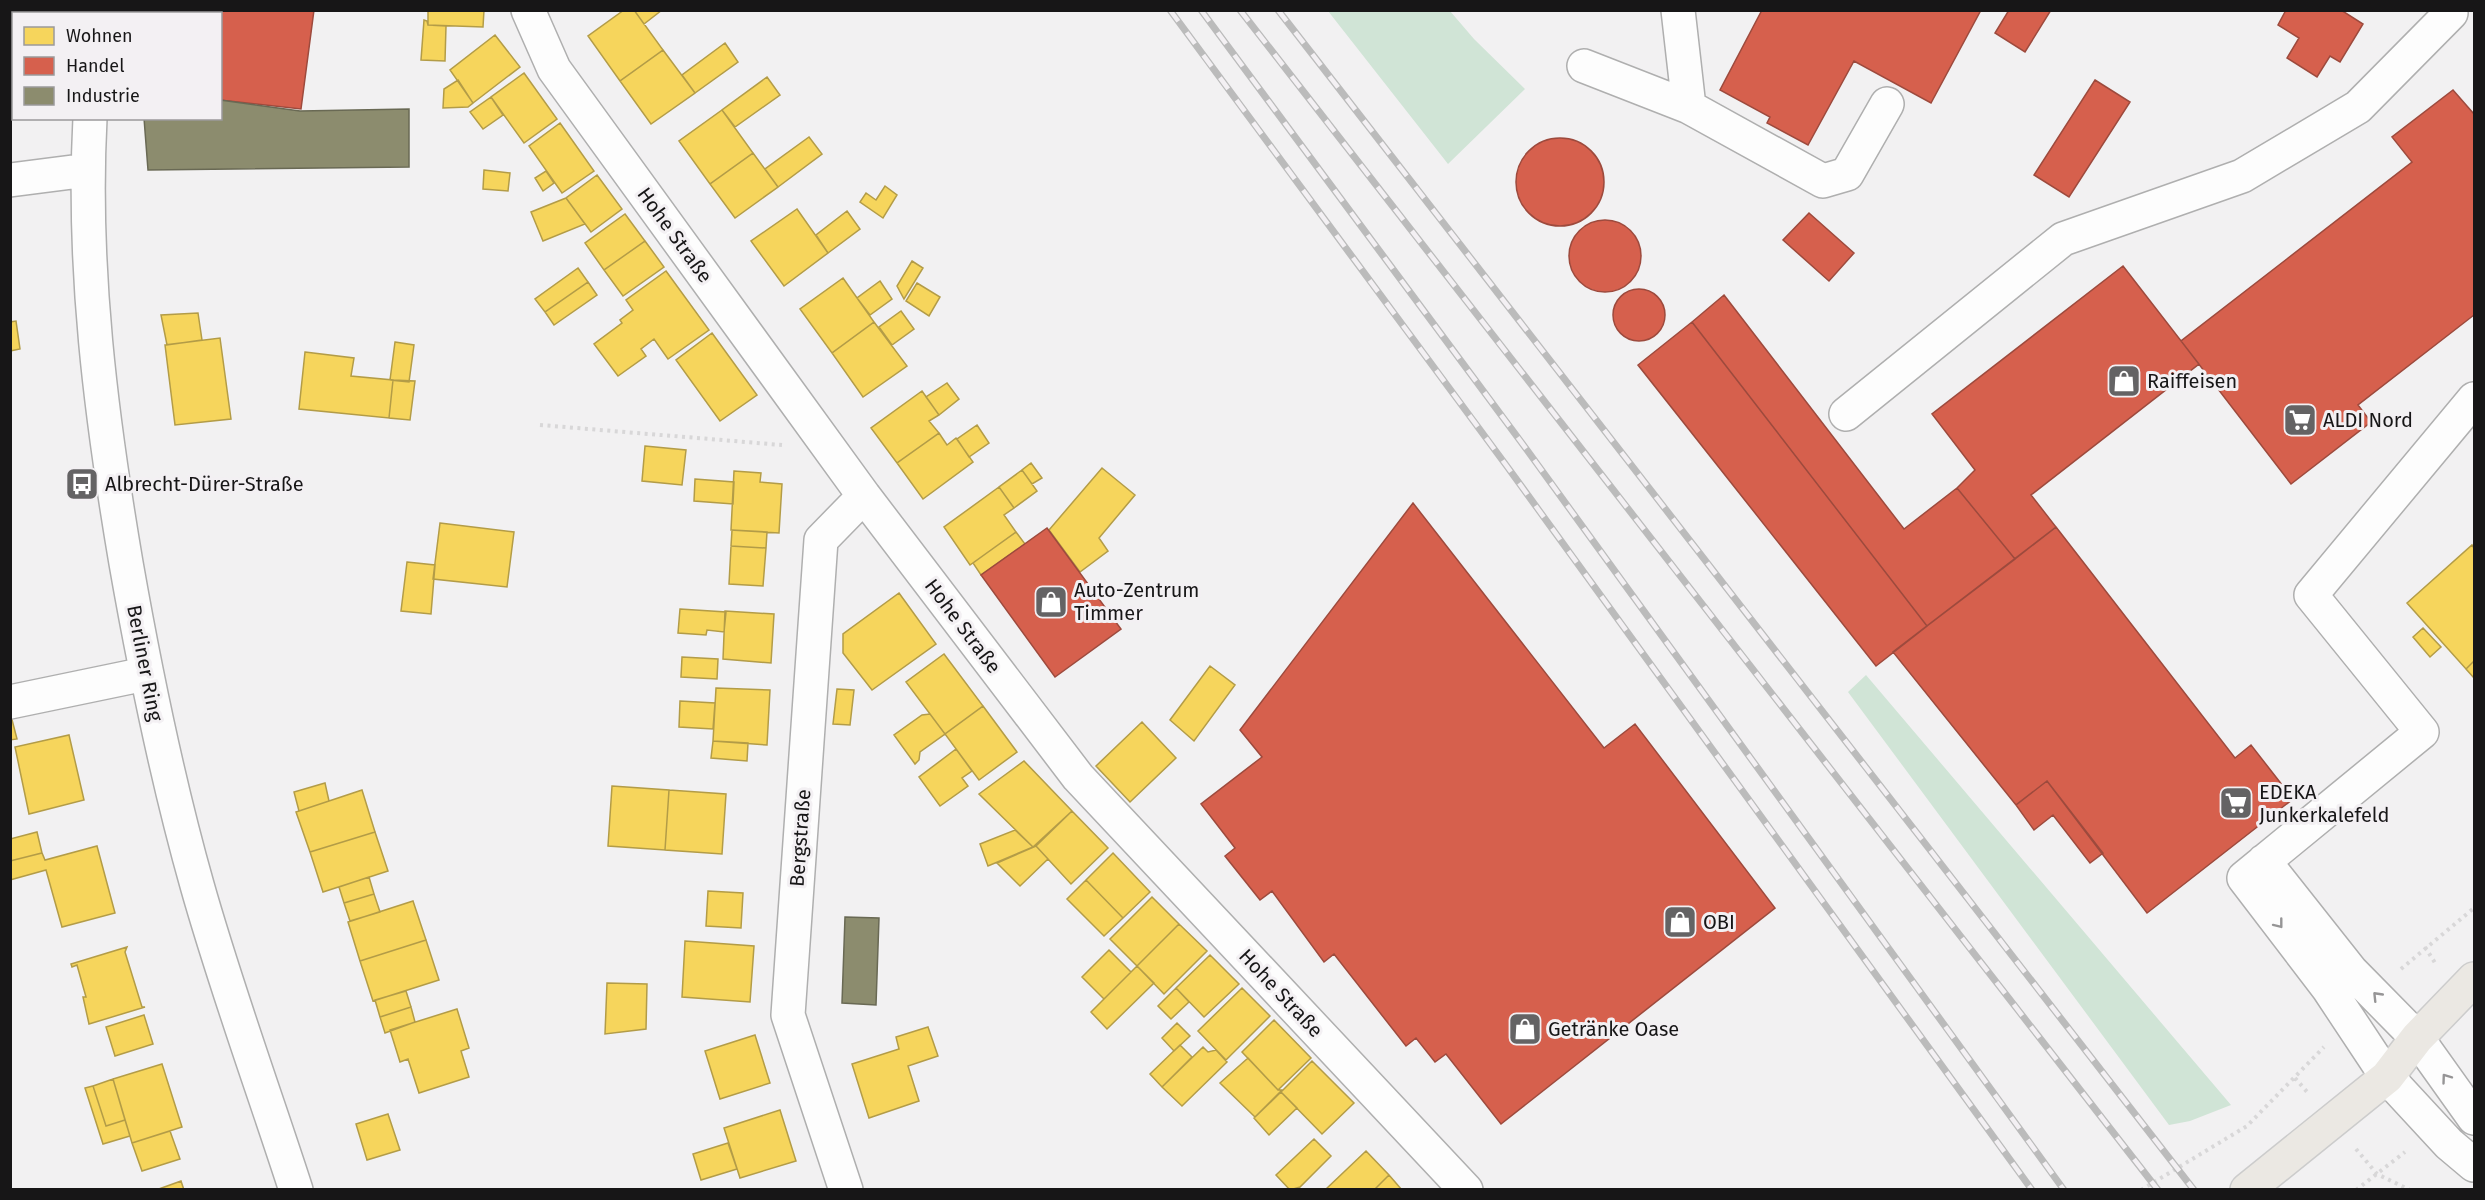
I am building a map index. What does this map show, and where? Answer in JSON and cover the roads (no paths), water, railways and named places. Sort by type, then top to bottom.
[{"type":"main road","points":[[2247,1190],[2387,1077],[2418,1038],[2475,979]]},
{"type":"street","name":"Hohe Straße","points":[[528,10],[554,69],[864,496],[1078,777],[1466,1190]]},
{"type":"street","points":[[1678,10],[1689,107]]},
{"type":"street","points":[[1846,414],[2063,239],[2242,176],[2358,107],[2458,17]]},
{"type":"street","points":[[1584,66],[1689,107],[1823,181],[1847,174],[1887,104]]},
{"type":"street","name":"Berliner Ring","points":[[90,120],[88,170],[91,305],[110,472],[145,674],[197,886],[296,1190]]},
{"type":"street","points":[[10,180],[88,170]]},
{"type":"street","points":[[2254,869],[2422,732],[2311,595],[2475,399]]},
{"type":"street","name":"Bergstraße","points":[[846,1190],[788,1015],[821,540],[864,496]]},
{"type":"street","points":[[10,702],[145,674]]},
{"type":"street","points":[[2254,869],[2418,1038],[2475,1118]]},
{"type":"street","points":[[2254,869],[2387,1077],[2449,1144],[2475,1165]]},
{"type":"railway","points":[[1170,10],[1506,465],[2032,1190]]},
{"type":"railway","points":[[1201,10],[1527,450],[2064,1190]]},
{"type":"railway","points":[[1240,10],[2158,1190]]},
{"type":"railway","points":[[1278,10],[2194,1190]]},
{"type":"place","name":"Raiffeisen","points":[[2124,381]]},
{"type":"place","name":"ALDI Nord","points":[[2300,420]]},
{"type":"place","name":"Albrecht-Dürer-Straße","points":[[82,484]]},
{"type":"place","name":"Auto-Zentrum Timmer","points":[[1051,602]]},
{"type":"place","name":"EDEKA Junkerkalefeld","points":[[2236,803]]},
{"type":"place","name":"OBI","points":[[1680,922]]},
{"type":"place","name":"Getränke Oase","points":[[1525,1029]]}]
